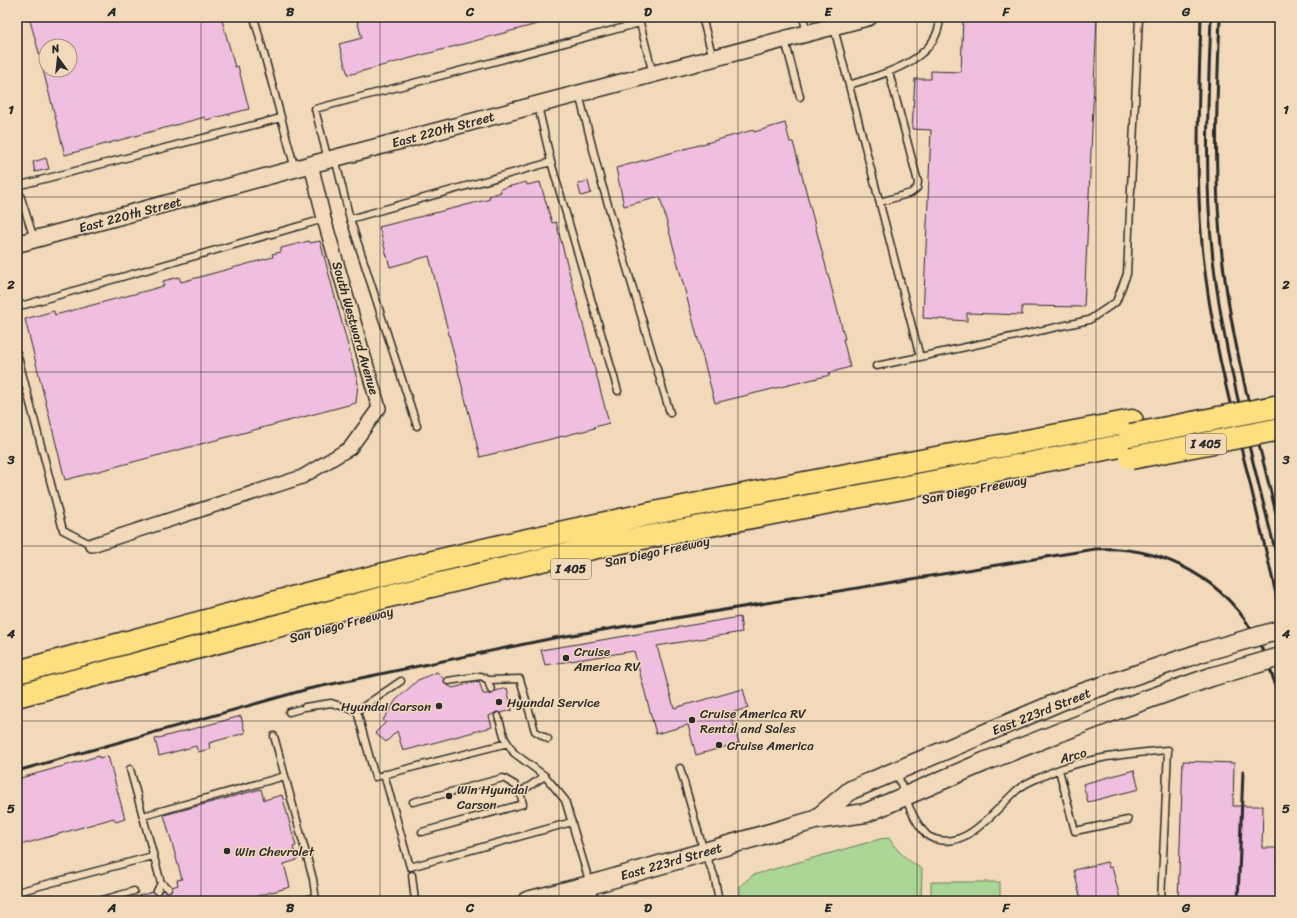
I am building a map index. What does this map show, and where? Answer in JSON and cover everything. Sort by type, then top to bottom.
[{"type":"highway","name":"San Diego Freeway","points":[[17,710],[374,615],[505,583],[690,544],[1132,440],[1280,392]]},
{"type":"highway","points":[[17,696],[392,595],[601,546],[1132,440],[1280,406]]},
{"type":"highway","points":[[17,687],[320,605],[427,578],[583,542],[1132,440],[1280,416]]},
{"type":"highway","name":"San Diego Freeway","points":[[17,672],[277,602],[523,541],[610,522],[1132,440],[1280,429]]},
{"type":"main road","name":"East 223rd Street","points":[[815,820],[851,790],[1073,696],[1203,652],[1280,630]]},
{"type":"main road","name":"East 223rd Street","points":[[527,901],[592,893],[704,852],[815,820],[866,813],[984,762],[1117,710],[1211,677],[1280,657]]},
{"type":"street","name":"East 220th Street","points":[[17,244],[295,168],[869,17]]},
{"type":"street","name":"South Westward Avenue","points":[[92,545],[302,477],[350,448],[379,408],[324,218],[311,164]]},
{"type":"lane","points":[[254,17],[295,168]]},
{"type":"lane","points":[[702,17],[713,58]]},
{"type":"lane","points":[[803,17],[807,33]]},
{"type":"lane","points":[[850,85],[900,69],[916,58],[934,40],[940,25],[940,17]]},
{"type":"lane","points":[[876,366],[1089,320],[1116,302],[1127,274],[1139,17]]},
{"type":"lane","points":[[417,426],[316,109],[640,24],[653,74]]},
{"type":"lane","points":[[834,26],[920,357]]},
{"type":"lane","points":[[784,39],[800,97]]},
{"type":"lane","points":[[880,202],[911,193],[917,188],[918,182],[888,72]]},
{"type":"lane","points":[[579,94],[601,181],[670,413]]},
{"type":"lane","points":[[537,104],[551,162],[618,392]]},
{"type":"lane","points":[[34,240],[17,186],[281,118]]},
{"type":"lane","points":[[350,219],[551,162]]},
{"type":"lane","points":[[17,307],[324,218]]},
{"type":"lane","points":[[17,353],[63,530],[92,545]]},
{"type":"lane","points":[[448,680],[481,676],[488,680],[520,679],[535,731],[548,740]]},
{"type":"lane","points":[[488,680],[491,690]]},
{"type":"lane","points":[[357,711],[401,681]]},
{"type":"lane","points":[[289,712],[331,703],[357,711]]},
{"type":"lane","points":[[357,711],[375,777],[508,743]]},
{"type":"lane","points":[[498,716],[508,743],[514,753],[545,776],[565,800],[592,893]]},
{"type":"lane","points":[[274,736],[316,899],[301,901]]},
{"type":"lane","name":"Arco","points":[[897,771],[905,796],[919,824],[928,836],[940,841],[956,841],[972,832],[1018,789],[1042,776],[1078,764],[1127,754],[1168,750],[1161,901]]},
{"type":"lane","points":[[680,768],[704,852],[714,875],[719,901]]},
{"type":"lane","points":[[130,769],[161,883],[168,888]]},
{"type":"lane","points":[[1059,770],[1075,831],[1128,820]]},
{"type":"lane","points":[[384,774],[411,871],[415,901]]},
{"type":"lane","points":[[143,816],[285,776]]},
{"type":"lane","points":[[520,792],[545,776]]},
{"type":"lane","points":[[413,802],[503,778],[515,784],[520,792],[524,804],[422,832]]},
{"type":"lane","points":[[411,871],[572,822]]},
{"type":"lane","points":[[17,892],[153,856]]},
{"type":"lane","points":[[157,891],[161,883]]},
{"type":"lane","points":[[99,901],[134,891]]},
{"type":"green space","points":[[889,838],[904,856],[922,869],[921,901],[740,901],[740,886],[753,875],[880,839]]},
{"type":"green space","points":[[931,882],[1000,882],[1000,901],[931,901]]},
{"type":"building","points":[[29,17],[221,17],[235,67],[238,66],[249,109],[206,120],[205,117],[65,155],[45,78],[78,78],[78,38],[38,38],[38,49]]},
{"type":"building","points":[[356,17],[551,17],[552,20],[348,75],[339,44],[362,38]]},
{"type":"building","points":[[963,17],[1097,17],[1084,307],[1022,306],[1022,315],[967,313],[967,321],[923,318],[931,130],[912,129],[915,79],[931,79],[931,71],[961,72]]},
{"type":"building","points":[[785,123],[790,142],[793,142],[796,153],[845,339],[843,339],[850,367],[829,373],[830,375],[715,403],[660,197],[624,206],[616,168],[753,130],[754,132]]},
{"type":"building","points":[[46,158],[49,169],[35,172],[33,162]]},
{"type":"building","points":[[588,181],[591,193],[581,196],[578,184]]},
{"type":"building","points":[[526,182],[527,185],[540,182],[552,223],[556,222],[609,423],[594,427],[595,428],[480,457],[429,256],[390,267],[379,227],[490,199],[489,196],[501,192],[500,189]]},
{"type":"building","points":[[309,241],[310,243],[320,241],[358,383],[356,403],[65,480],[25,319],[54,311],[55,315],[164,286],[163,281],[179,277],[181,282],[273,257],[272,254],[281,252],[281,248]]},
{"type":"building","points":[[740,617],[742,632],[657,646],[674,708],[743,689],[748,708],[730,713],[739,743],[696,755],[688,725],[656,734],[634,651],[545,665],[541,650]]},
{"type":"building","name":"Hyundai Carson","points":[[437,672],[444,679],[445,684],[453,688],[479,681],[483,694],[492,694],[495,691],[507,688],[512,710],[501,713],[497,712],[489,716],[492,727],[403,751],[397,731],[386,742],[375,733],[386,722],[383,720],[396,700],[418,680]]},
{"type":"building","points":[[241,716],[245,733],[209,743],[210,749],[198,752],[196,746],[159,756],[155,739]]},
{"type":"building","points":[[99,756],[99,758],[108,756],[125,819],[116,822],[114,818],[17,846],[17,779]]},
{"type":"building","points":[[1183,761],[1234,763],[1233,806],[1263,806],[1262,848],[1278,848],[1276,901],[1178,901]]},
{"type":"building","points":[[1134,770],[1139,789],[1088,802],[1083,784]]},
{"type":"building","points":[[261,789],[264,800],[282,795],[296,846],[293,847],[297,860],[284,864],[290,887],[239,901],[132,901],[131,898],[153,892],[157,895],[163,890],[169,892],[172,887],[178,885],[177,880],[182,879],[164,815]]},
{"type":"building","points":[[1107,862],[1109,868],[1112,867],[1120,898],[1116,899],[1117,901],[1081,901],[1074,870]]},
{"type":"railway","points":[[1201,17],[1198,159],[1200,216],[1205,274],[1209,304],[1234,421],[1280,611]]},
{"type":"railway","points":[[1211,17],[1208,108],[1208,198],[1213,259],[1218,298],[1233,376],[1280,570]]},
{"type":"railway","points":[[1220,17],[1217,106],[1217,196],[1226,290],[1239,359],[1280,529]]},
{"type":"railway","points":[[17,771],[308,689],[554,638],[1095,549],[1121,549],[1145,553],[1168,560],[1211,584],[1229,600],[1245,619],[1262,648],[1280,700]]},
{"type":"railway","points":[[1238,901],[1243,771]]},
{"type":"place","name":"Cruise America RV","points":[[566,658]]},
{"type":"place","name":"Hyundai Service","points":[[499,702]]},
{"type":"place","name":"Hyundai Carson","points":[[439,706]]},
{"type":"place","name":"Cruise America RV Rental and Sales","points":[[692,720]]},
{"type":"place","name":"Cruise America","points":[[719,745]]},
{"type":"place","name":"Win Hyundai Carson","points":[[449,796]]},
{"type":"place","name":"Win Chevrolet","points":[[227,851]]}]
